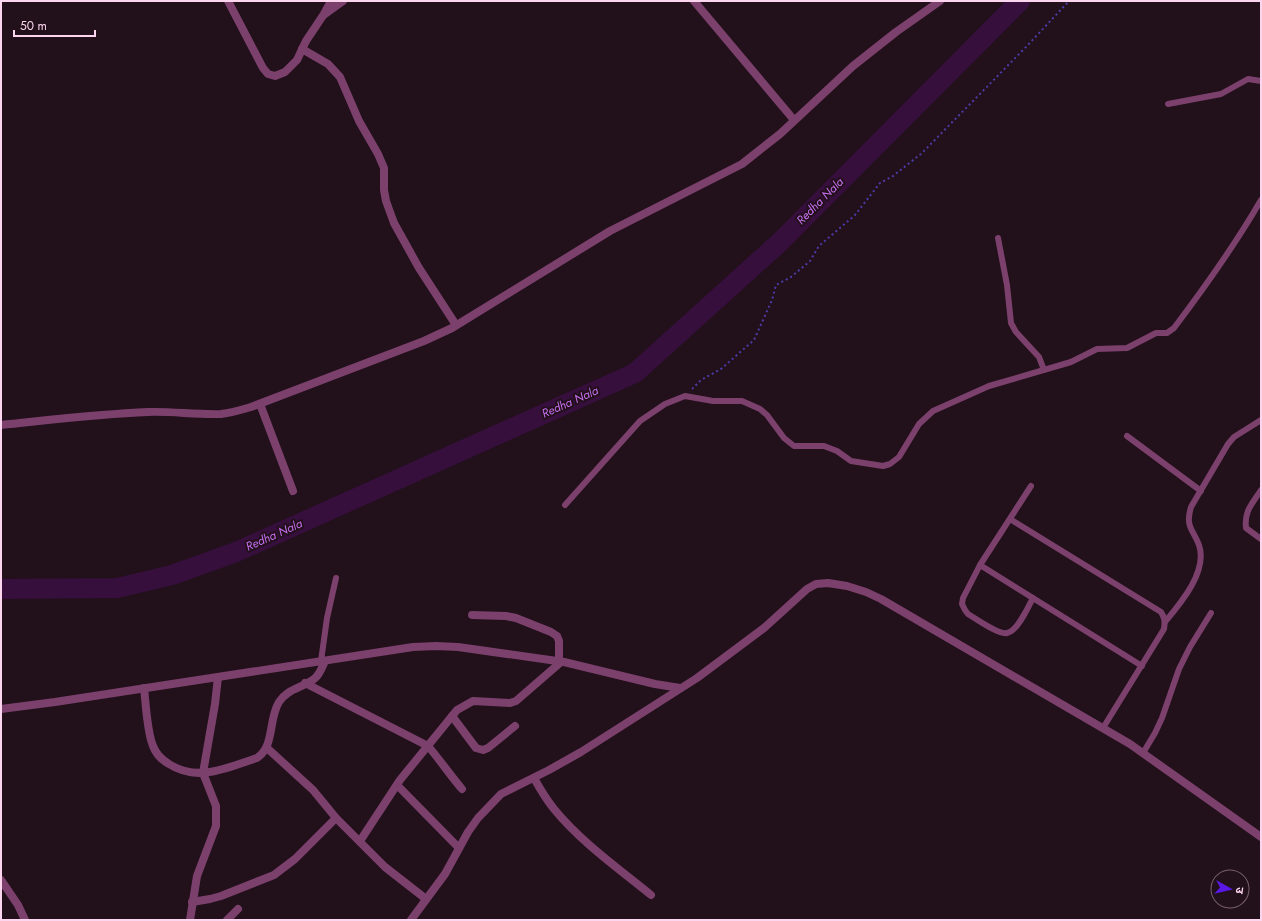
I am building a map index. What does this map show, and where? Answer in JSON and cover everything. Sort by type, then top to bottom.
[{"type":"street","points":[[228,1],[263,68],[268,74],[274,76],[278,76],[285,72],[297,60],[302,48],[331,1]]},
{"type":"street","points":[[324,14],[343,1]]},
{"type":"street","points":[[694,1],[794,120]]},
{"type":"street","points":[[1,425],[116,413],[157,412],[222,414],[235,412],[260,404],[424,341],[456,325],[610,231],[742,164],[780,134],[853,66],[896,32],[940,1]]},
{"type":"street","points":[[302,48],[328,64],[340,77],[359,121],[378,154],[384,168],[384,190],[386,201],[394,223],[419,268],[456,325]]},
{"type":"street","points":[[260,404],[293,492]]},
{"type":"street","points":[[411,920],[445,874],[478,818],[501,794],[581,752],[697,678],[764,628],[806,589],[816,584],[828,583],[847,586],[881,599],[1130,744],[1261,837]]},
{"type":"street","points":[[472,615],[506,616],[516,618],[551,632],[557,636],[559,640],[560,662]]},
{"type":"street","points":[[1,709],[413,647],[436,646],[458,646],[560,662],[662,686],[680,688]]},
{"type":"street","points":[[144,688],[150,738],[158,755],[178,770],[189,773],[211,772],[257,758],[263,754],[267,748],[274,712],[279,702],[288,692],[314,679],[319,674],[323,661]]},
{"type":"street","points":[[360,841],[397,785],[457,710],[473,701],[510,703],[516,700],[560,662]]},
{"type":"street","points":[[190,920],[197,876],[216,826],[216,806],[203,773],[216,704],[218,677]]},
{"type":"street","points":[[305,684],[428,746],[441,761],[450,776],[462,789]]},
{"type":"street","points":[[452,716],[476,748],[483,750],[488,748],[515,726]]},
{"type":"street","points":[[267,748],[312,790],[336,818],[385,867],[426,899]]},
{"type":"street","points":[[534,778],[554,810],[581,837],[651,895]]},
{"type":"street","points":[[397,785],[460,848]]},
{"type":"street","points":[[192,902],[221,896],[274,874],[295,859],[336,818]]},
{"type":"street","points":[[1,880],[18,905],[25,920]]},
{"type":"street","points":[[227,920],[238,909]]},
{"type":"lane","points":[[1168,104],[1221,94],[1248,79],[1261,81]]},
{"type":"lane","points":[[565,505],[640,421],[665,404],[685,396],[713,401],[742,401],[760,409],[767,415],[784,438],[794,446],[824,446],[837,451],[851,461],[882,466],[890,464],[899,457],[919,424],[932,410],[990,386],[1071,362],[1097,349],[1127,348],[1156,333],[1167,332],[1174,328],[1204,288],[1245,228],[1261,200]]},
{"type":"lane","points":[[998,238],[1007,285],[1011,323],[1016,332],[1040,356],[1044,370]]},
{"type":"lane","points":[[1165,622],[1184,597],[1200,568],[1200,546],[1188,522],[1192,507],[1228,444],[1234,437],[1261,420]]},
{"type":"lane","points":[[1126,436],[1201,491]]},
{"type":"lane","points":[[1032,486],[980,565],[963,598],[962,604],[968,614],[1000,633],[1007,634],[1013,631],[1017,626],[1033,598]]},
{"type":"lane","points":[[1261,490],[1247,512],[1245,520],[1246,528],[1261,539]]},
{"type":"lane","points":[[1010,519],[1161,612],[1164,616],[1164,629],[1103,728]]},
{"type":"lane","points":[[980,565],[1142,666]]},
{"type":"lane","points":[[323,661],[327,618],[336,578]]},
{"type":"lane","points":[[1143,754],[1162,718],[1179,669],[1190,647],[1211,613]]},
{"type":"path","points":[[685,396],[701,380],[721,369],[754,340],[772,300],[776,285],[791,277],[810,261],[819,246],[855,215],[880,183],[893,176],[922,153],[1069,1]]},
{"type":"waterway","name":"Redha Nala","points":[[1,589],[117,588],[172,575],[236,552],[635,373],[780,242],[1020,1]]}]
